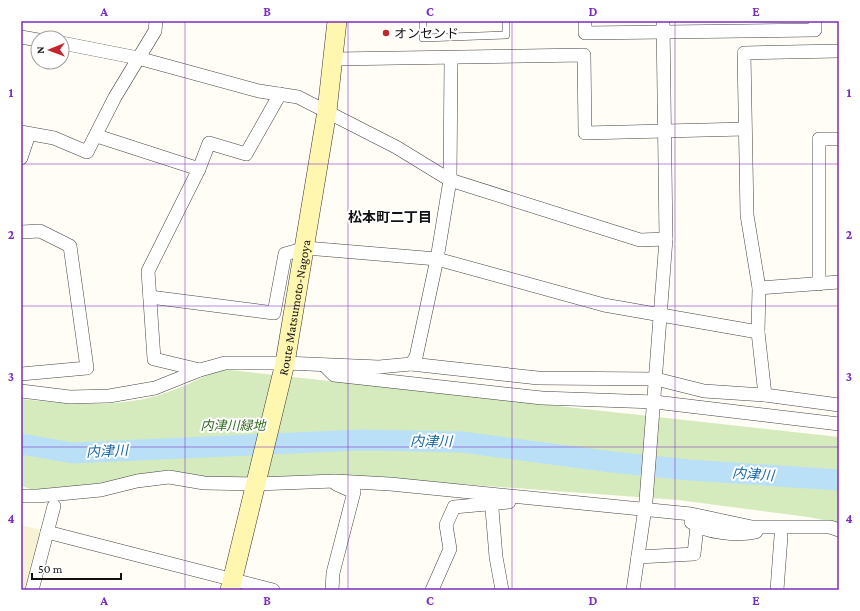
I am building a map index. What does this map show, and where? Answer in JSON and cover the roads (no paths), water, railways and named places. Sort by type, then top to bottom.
[{"type":"main road","name":"Route Matsumoto-Nagoya","points":[[232,585],[258,482],[283,369],[306,248],[327,111],[334,59],[337,21]]},
{"type":"street","points":[[21,158],[25,133],[54,138],[87,152],[97,136],[115,97],[155,31],[156,21]]},
{"type":"street","points":[[585,21],[585,33],[663,27],[744,25],[815,30],[815,21]]},
{"type":"street","points":[[633,590],[646,505],[666,239],[666,132],[663,27]]},
{"type":"street","points":[[70,45],[138,58],[259,91],[298,97],[396,147],[450,180],[640,240],[666,239]]},
{"type":"street","points":[[765,395],[758,332],[759,288],[747,215],[744,53],[839,51]]},
{"type":"street","points":[[334,59],[584,55],[585,133],[745,129]]},
{"type":"street","points":[[411,364],[416,357],[437,259],[450,180],[451,58]]},
{"type":"street","points":[[200,370],[154,359],[148,271],[210,143],[246,154],[280,94]]},
{"type":"street","points":[[97,136],[198,169]]},
{"type":"street","points":[[819,284],[819,139],[839,139]]},
{"type":"street","points":[[21,232],[40,231],[70,246],[87,368],[21,374]]},
{"type":"street","points":[[150,297],[274,313],[285,254],[306,248],[437,259],[604,305],[758,332]]},
{"type":"street","points":[[759,288],[839,282]]},
{"type":"street","points":[[21,391],[70,397],[109,396],[155,388],[200,370],[225,363],[283,369],[324,365],[379,367],[411,364],[538,378],[656,379],[704,391],[765,395],[839,405]]},
{"type":"street","points":[[324,365],[334,375],[341,376],[542,398],[839,424]]},
{"type":"street","points":[[21,496],[38,496],[101,490],[137,481],[169,477],[204,483],[335,481],[390,484],[544,499],[646,505],[781,536],[797,527]]},
{"type":"street","points":[[332,590],[332,573],[354,492],[336,484],[335,481]]},
{"type":"street","points":[[433,590],[450,550],[446,526],[454,507],[494,502],[535,502],[544,499]]},
{"type":"street","points":[[494,502],[492,509],[496,557],[502,590]]},
{"type":"street","points":[[32,590],[54,506]]},
{"type":"street","points":[[678,512],[697,526],[732,534],[742,535],[754,529],[797,527],[830,527],[839,530]]},
{"type":"street","points":[[638,558],[694,554],[697,526]]},
{"type":"street","points":[[47,532],[232,585],[273,590]]},
{"type":"street","points":[[777,590],[781,536]]},
{"type":"lane","points":[[423,21],[423,38],[506,35],[506,21]]},
{"type":"waterway","name":"内津川","points":[[21,444],[73,453],[362,440],[462,442],[612,462],[689,470],[839,480]]},
{"type":"place","name":"オンセンド","points":[[386,33]]},
{"type":"district","name":"松本町二丁目","points":[[390,217]]},
{"type":"park label","name":"内津川緑地","points":[[233,425]]}]
